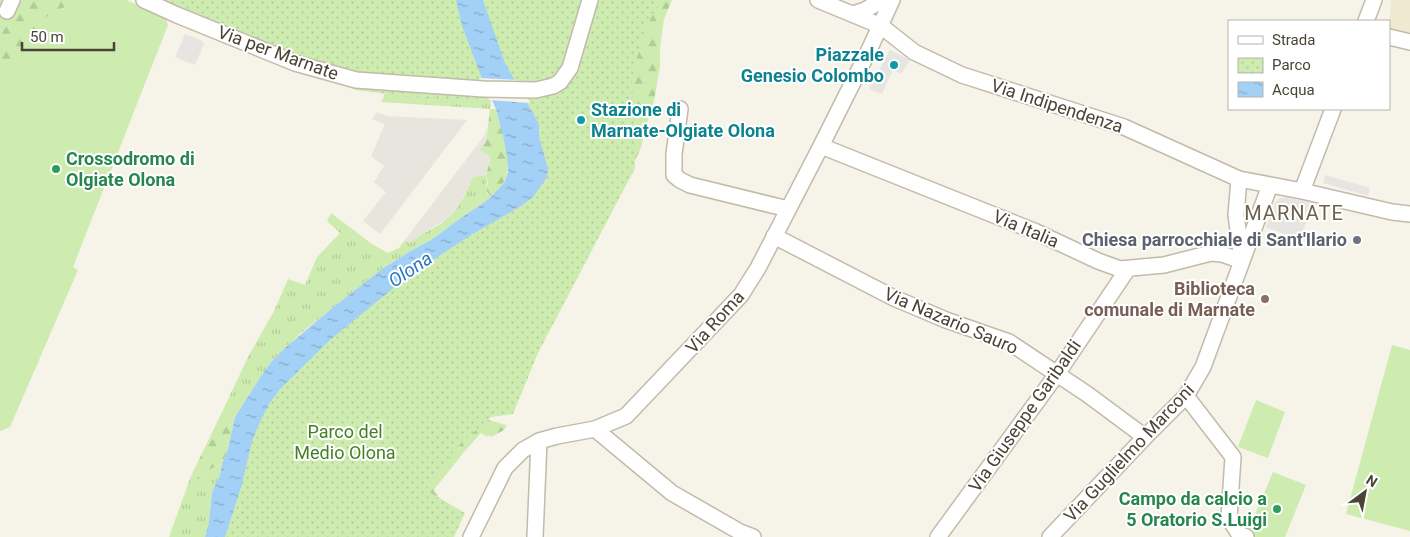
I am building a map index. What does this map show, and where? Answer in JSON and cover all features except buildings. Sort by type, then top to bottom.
[{"type":"street","name":"Via per Marnate","points":[[144,0],[295,64],[356,80],[483,90],[536,90],[553,86],[560,82],[570,68],[590,0]]},
{"type":"street","name":"Via Indipendenza","points":[[818,0],[881,26],[914,52],[962,75],[1124,127],[1238,180],[1302,191],[1392,212],[1410,214]]},
{"type":"street","points":[[853,14],[865,10],[882,0]]},
{"type":"street","name":"Via Roma","points":[[472,537],[498,481],[506,468],[523,450],[539,441],[595,429],[626,416],[741,295],[758,268],[881,26],[892,0]]},
{"type":"street","points":[[1366,20],[1374,0]]},
{"type":"street","points":[[1390,37],[1410,42]]},
{"type":"street","points":[[680,110],[674,154],[674,176],[690,185],[788,209]]},
{"type":"street","points":[[1302,191],[1333,110]]},
{"type":"street","name":"Via Italia","points":[[820,146],[1034,231],[1107,265],[1120,269],[1127,270],[1164,265],[1211,252],[1242,261]]},
{"type":"street","points":[[1238,180],[1237,220],[1242,261]]},
{"type":"street","name":"Via Guglielmo Marconi","points":[[1050,537],[1186,396],[1203,367],[1270,185]]},
{"type":"street","points":[[1237,220],[1240,224],[1256,225]]},
{"type":"street","name":"Via Nazario Sauro","points":[[774,236],[894,298],[946,320],[1009,342],[1087,394],[1145,437]]},
{"type":"street","name":"Via Giuseppe Garibaldi","points":[[938,537],[1057,374],[1127,270]]},
{"type":"street","points":[[1186,396],[1233,457],[1229,518],[1239,534],[1246,537]]},
{"type":"street","points":[[595,429],[672,493],[740,532],[753,537]]},
{"type":"street","points":[[535,537],[539,441]]},
{"type":"shaded area","points":[[1391,0],[1410,0],[1410,34],[1390,29]]},
{"type":"shaded area","points":[[185,34],[201,40],[204,44],[195,65],[175,57]]},
{"type":"shaded area","points":[[890,50],[910,60],[901,74],[893,70],[882,94],[869,89]]},
{"type":"shaded area","points":[[377,112],[387,116],[467,120],[380,234],[363,221],[386,192],[374,182],[384,166],[371,156],[385,124],[372,119]]},
{"type":"shaded area","points":[[487,127],[486,142],[491,156],[486,175],[473,177],[459,205],[448,218],[410,243],[405,240],[484,136]]},
{"type":"shaded area","points":[[1325,175],[1370,188],[1368,196],[1323,183]]},
{"type":"shaded area","points":[[1285,197],[1313,203],[1300,240],[1266,227],[1275,203],[1280,198]]},
{"type":"green space","points":[[0,0],[88,0],[60,9],[36,30],[23,52],[13,64],[6,70],[0,70]]},
{"type":"green space","name":"Crossodromo di Olgiate Olona","points":[[88,0],[126,0],[164,16],[168,25],[73,267],[78,270],[10,427],[0,431],[0,70],[6,70],[12,64],[34,31],[48,15],[65,7]]},
{"type":"green space","name":"Parco del Medio Olona","points":[[153,0],[662,0],[645,28],[632,78],[635,168],[538,353],[513,414],[491,417],[458,446],[426,490],[465,513],[454,537],[211,537],[251,411],[398,265],[523,197],[510,96],[452,102],[356,90]]},
{"type":"green space","points":[[629,0],[672,0],[664,19],[660,48],[660,66],[654,101],[641,148],[630,170]]},
{"type":"green space","points":[[388,88],[491,98],[490,109],[381,102]]},
{"type":"green space","points":[[490,109],[496,109],[506,146],[508,165],[504,182],[491,197],[486,190],[488,183],[486,175],[491,157],[480,150],[486,142]]},
{"type":"green space","points":[[486,175],[487,193],[491,197],[431,240],[382,269],[331,309],[301,333],[272,361],[235,417],[227,416],[222,412],[249,355],[274,311],[288,279],[305,285],[317,257],[340,233],[327,221],[331,213],[372,244],[388,253],[399,248],[405,240],[410,243],[445,221],[460,203],[473,177]]},
{"type":"green space","points":[[1392,345],[1410,350],[1410,531],[1346,514]]},
{"type":"green space","points":[[1256,400],[1285,412],[1268,458],[1238,447]]},
{"type":"green space","points":[[222,412],[227,416],[235,417],[228,449],[222,464],[206,471],[199,479],[195,479],[191,476]]},
{"type":"green space","points":[[488,420],[507,425],[504,430],[491,437],[481,433],[436,487],[434,491],[438,495],[431,503],[361,537],[384,505]]},
{"type":"green space","points":[[222,464],[220,475],[212,492],[209,522],[205,537],[169,537],[191,476],[199,479],[206,471]]},
{"type":"green space","name":"Campo da calcio a 5 Oratorio S.Luigi","points":[[1273,472],[1306,485],[1285,537],[1255,537],[1247,533]]},
{"type":"water","name":"Olona","points":[[456,0],[483,0],[505,63],[539,124],[539,136],[548,169],[547,177],[533,197],[521,206],[471,235],[407,277],[330,340],[280,389],[269,404],[252,441],[242,484],[225,537],[205,537],[209,522],[212,492],[220,475],[228,449],[235,417],[272,361],[331,309],[382,269],[431,240],[491,197],[504,183],[508,172],[503,135],[496,109],[462,26]]},
{"type":"pier","points":[[479,78],[518,80],[530,103],[489,100]]},
{"type":"place","name":"Piazzale Genesio Colombo","points":[[894,65]]},
{"type":"place","name":"Stazione di Marnate-Olgiate Olona","points":[[581,120]]},
{"type":"place","name":"Crossodromo di Olgiate Olona","points":[[56,169]]},
{"type":"place","name":"Chiesa parrocchiale di Sant'Ilario","points":[[1357,240]]},
{"type":"place","name":"Biblioteca comunale di Marnate","points":[[1265,299]]},
{"type":"place","name":"Campo da calcio a 5 Oratorio S.Luigi","points":[[1277,509]]},
{"type":"district","name":"MARNATE","points":[[1294,213]]}]
